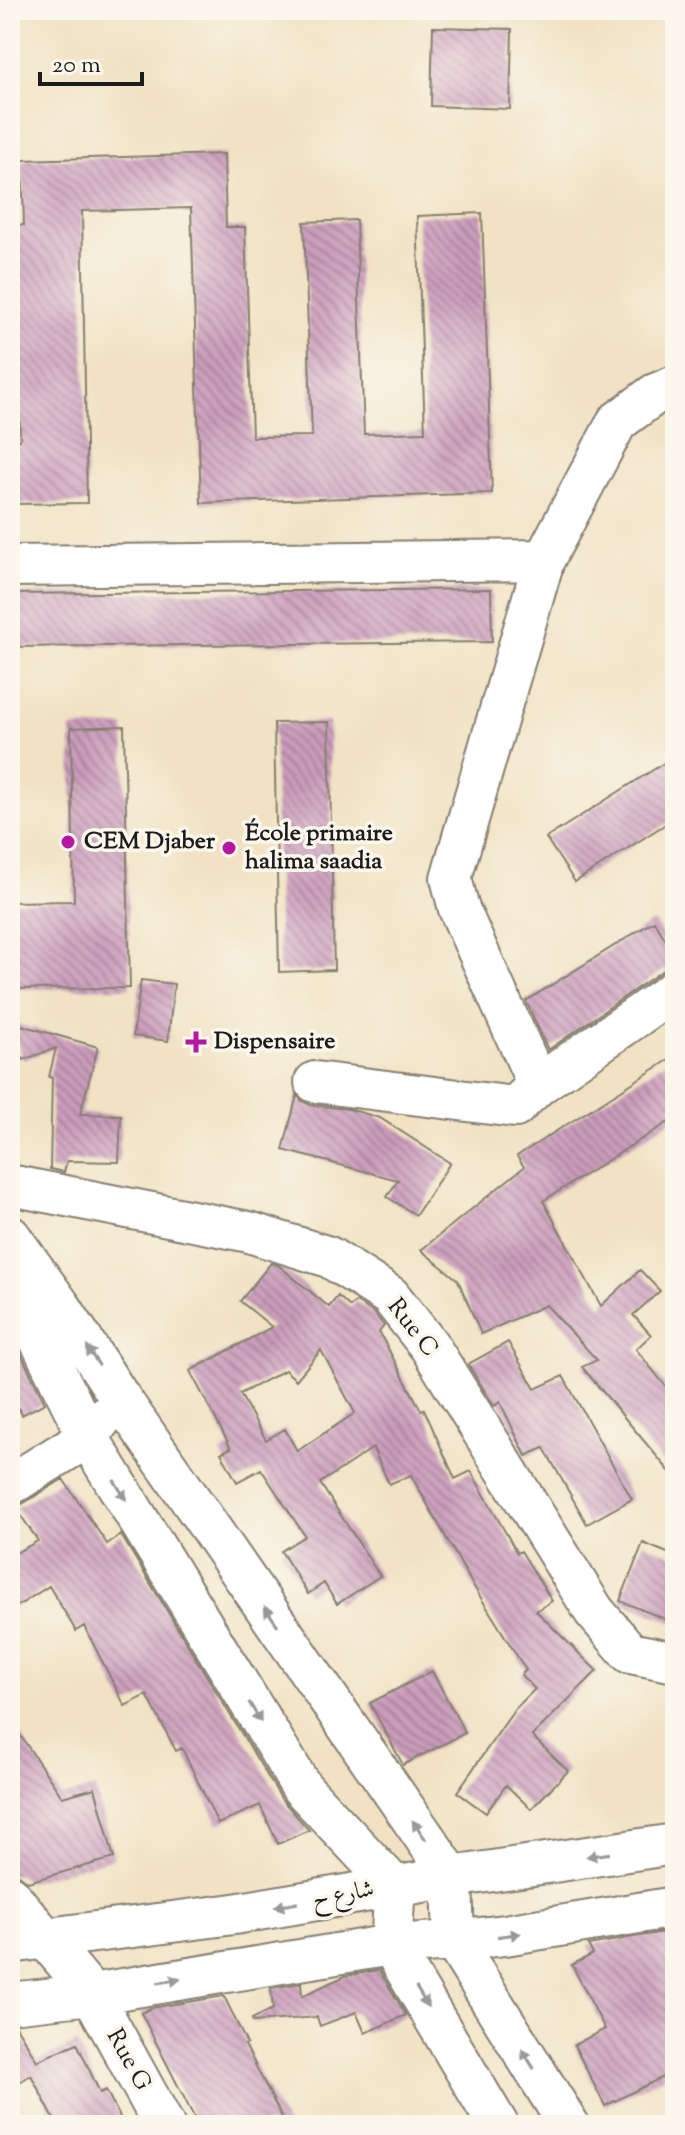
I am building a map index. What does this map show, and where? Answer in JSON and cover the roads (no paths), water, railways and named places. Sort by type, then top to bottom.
[{"type":"street","points":[[538,1085],[459,909],[451,878],[544,560],[617,422],[655,394],[675,386]]},
{"type":"street","points":[[10,566],[544,560]]},
{"type":"street","points":[[315,1082],[515,1107],[538,1085],[675,990]]},
{"type":"street","name":"Rue C","points":[[10,1185],[249,1232],[329,1257],[390,1296],[430,1347],[594,1611],[630,1653],[675,1662]]},
{"type":"street","points":[[11,1238],[452,1877],[454,1941],[569,2125]]},
{"type":"street","points":[[11,1238],[35,1330],[88,1437],[302,1788],[395,1887],[391,1945],[498,2125]]},
{"type":"street","points":[[10,1485],[88,1437],[118,1395]]},
{"type":"street","name":"شارع ح","points":[[28,1941],[234,1914],[675,1844]]},
{"type":"street","name":"Rue G","points":[[10,1896],[28,1941],[92,1994],[164,2125]]},
{"type":"street","points":[[10,2003],[92,1994],[391,1945],[505,1935],[675,1907]]},
{"type":"place","name":"CEM Djaber","points":[[68,842]]},
{"type":"place","name":"École primaire halima saadia","points":[[229,848]]},
{"type":"place","name":"Dispensaire","points":[[196,1042]]}]
